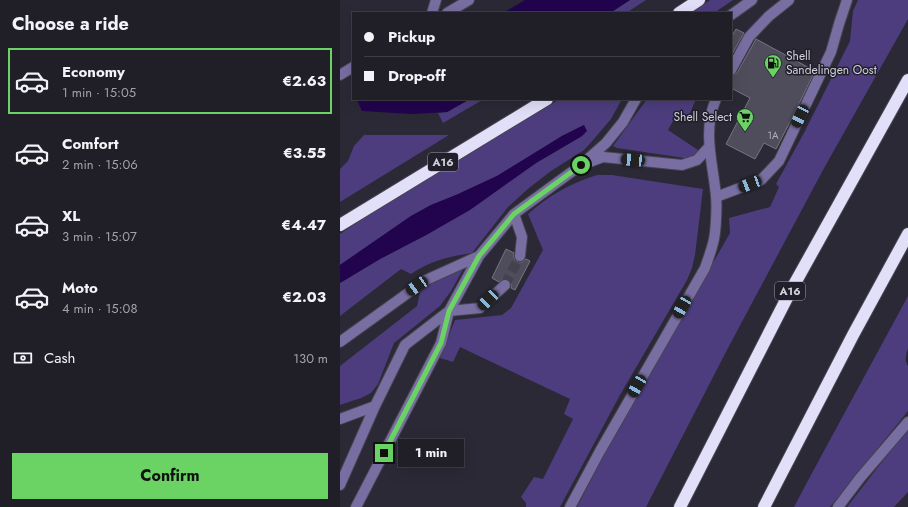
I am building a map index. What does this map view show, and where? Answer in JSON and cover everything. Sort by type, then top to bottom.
[{"type":"highway","points":[[681,12],[699,0]]},
{"type":"highway","name":"A16","points":[[680,507],[790,292],[908,80]]},
{"type":"highway","name":"A16","points":[[340,225],[545,100]]},
{"type":"highway","points":[[764,507],[853,335],[908,234]]},
{"type":"street","points":[[432,12],[436,0]]},
{"type":"street","points":[[449,12],[469,0]]},
{"type":"street","points":[[732,14],[752,0]]},
{"type":"street","points":[[732,68],[749,37],[769,16],[789,0]]},
{"type":"street","points":[[716,197],[761,180],[779,161],[831,52],[847,0]]},
{"type":"street","points":[[340,75],[352,68]]},
{"type":"street","points":[[356,507],[441,343],[449,311],[479,256],[514,214],[581,165],[606,144],[623,122],[635,100]]},
{"type":"street","points":[[570,507],[600,451],[705,268],[714,238],[716,197],[709,147],[708,127],[712,108],[716,100]]},
{"type":"street","points":[[581,165],[603,157],[682,164],[697,160],[709,147]]},
{"type":"street","points":[[514,214],[522,237],[520,256]]},
{"type":"street","points":[[340,342],[426,280],[479,256]]},
{"type":"street","points":[[340,484],[375,406],[405,345],[449,311],[480,308],[505,285]]},
{"type":"street","points":[[340,419],[375,406]]},
{"type":"street","points":[[838,507],[860,478],[908,422]]},
{"type":"shaded area","points":[[525,0],[630,0],[612,12],[505,12]]},
{"type":"shaded area","points":[[630,0],[646,0],[628,12],[612,12]]},
{"type":"shaded area","points":[[710,0],[733,0],[715,12],[692,12]]},
{"type":"shaded area","points":[[858,0],[908,0],[908,19],[823,170],[728,348],[646,507],[577,507],[615,434],[730,233],[729,218],[770,207],[779,187],[776,184],[805,131],[850,41],[853,11]]},
{"type":"shaded area","points":[[357,100],[468,100],[447,112],[412,114],[362,111]]},
{"type":"shaded area","points":[[468,100],[482,100],[443,123],[438,113],[447,112]]},
{"type":"shaded area","points":[[558,100],[621,100],[611,119],[584,150],[551,171],[508,207],[472,253],[440,260],[426,265],[411,274],[401,269],[340,316],[340,283],[380,259],[428,234],[536,163],[582,136],[584,125],[562,136],[497,176],[431,205],[411,216],[340,265],[340,234],[400,194]]},
{"type":"shaded area","points":[[646,100],[696,100],[688,118],[678,112],[668,130],[698,150],[691,159],[617,148],[613,146]]},
{"type":"shaded area","points":[[584,125],[587,131],[582,136],[536,163],[470,210],[380,259],[340,283],[340,265],[411,216],[431,205],[497,176],[562,136]]},
{"type":"shaded area","points":[[364,135],[449,135],[340,202],[340,169],[348,161],[354,146]]},
{"type":"shaded area","points":[[597,175],[612,175],[703,189],[695,255],[687,280],[620,395],[560,507],[526,507],[526,503],[521,497],[534,477],[543,479],[573,419],[564,414],[570,399],[460,347],[453,362],[440,358],[455,320],[502,315],[511,308],[543,250],[528,214],[544,201],[560,191]]},
{"type":"shaded area","points":[[466,264],[451,291],[440,306],[394,343],[378,384],[371,393],[340,405],[340,366],[417,306],[421,288]]},
{"type":"shaded area","points":[[908,296],[908,348],[906,360],[908,366],[908,411],[830,507],[794,507],[812,473]]},
{"type":"shaded area","points":[[908,431],[908,492],[894,507],[847,507],[895,445]]},
{"type":"building","points":[[736,29],[744,33],[732,54],[732,36]]},
{"type":"building","points":[[756,39],[815,71],[776,149],[764,143],[755,159],[726,144],[750,98],[732,89],[732,76],[737,73]]},
{"type":"building","points":[[506,249],[514,253],[514,258],[517,261],[522,262],[526,259],[530,261],[515,290],[511,288],[511,283],[507,279],[503,279],[499,282],[492,278]]},
{"type":"tunnel","points":[[505,285],[520,256]]},
{"type":"place","name":"Shell Sandelingen Oost","points":[[773,78]]},
{"type":"place","name":"Shell Select","points":[[745,132]]},
{"type":"route","points":[[384,453],[441,343],[449,311],[479,256],[514,214],[581,165]]}]
